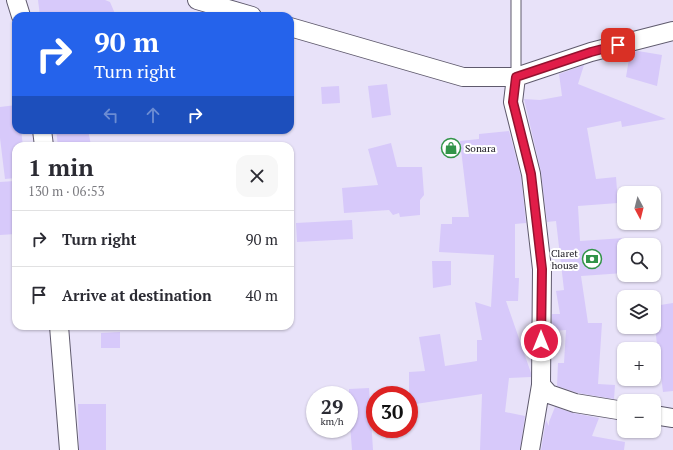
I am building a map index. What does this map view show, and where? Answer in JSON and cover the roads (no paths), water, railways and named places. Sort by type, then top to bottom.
[{"type":"street","points":[[16,0],[20,12]]},
{"type":"street","points":[[197,0],[238,12]]},
{"type":"street","points":[[294,28],[463,77],[516,77],[591,52],[673,31]]},
{"type":"street","points":[[516,77],[513,102],[531,174],[542,269],[541,385],[530,450]]},
{"type":"street","points":[[59,330],[69,450]]},
{"type":"street","points":[[541,385],[550,394],[575,403],[617,410]]},
{"type":"street","points":[[661,416],[673,418]]},
{"type":"lane","points":[[516,0],[516,77]]},
{"type":"place","name":"Sonara","points":[[451,148]]},
{"type":"place","name":"Claret house","points":[[592,259]]}]
